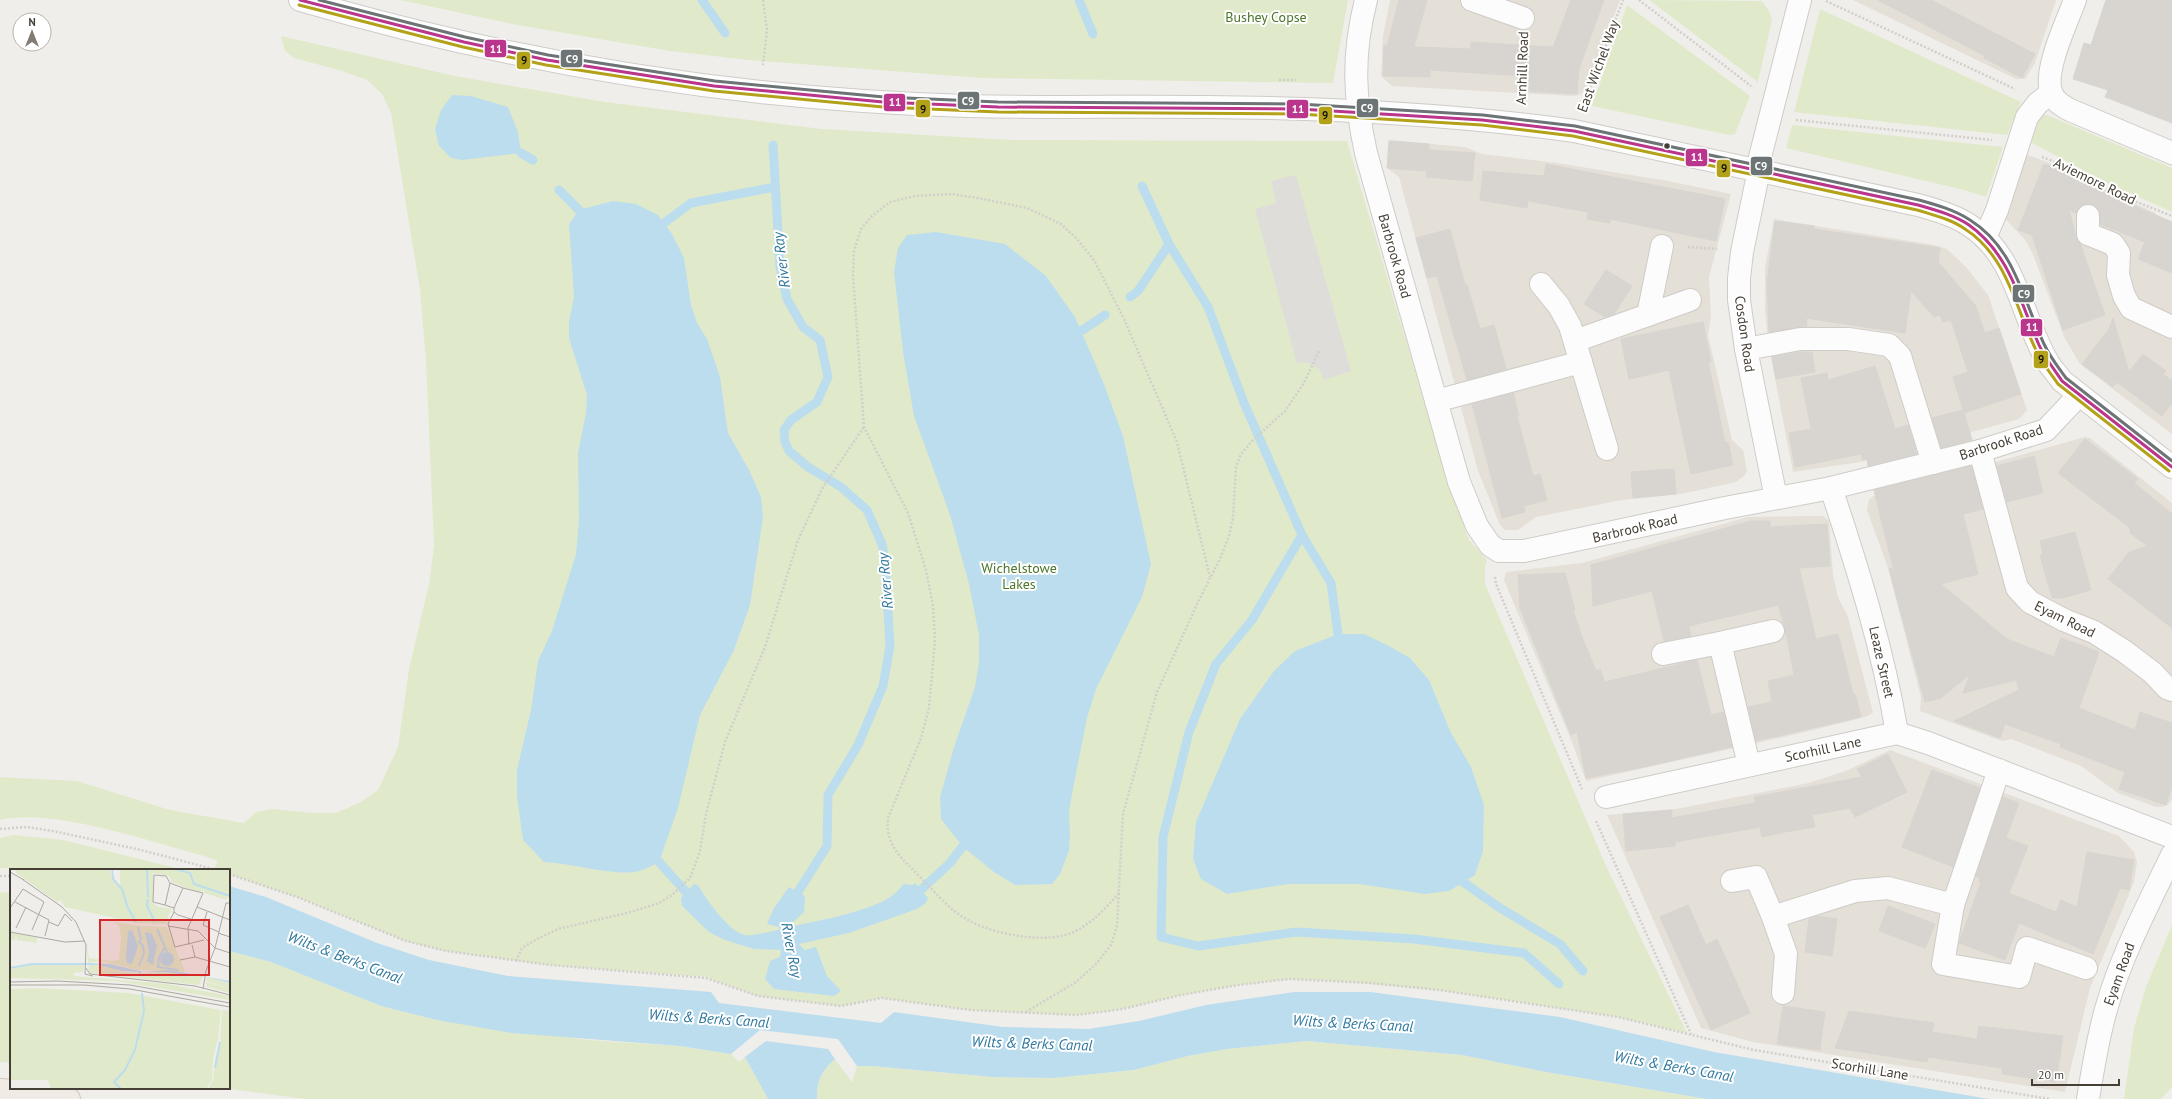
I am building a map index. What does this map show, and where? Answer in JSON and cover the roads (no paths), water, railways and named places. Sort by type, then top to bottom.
[{"type":"main road","points":[[0,1090],[48,1094],[69,1099]]},
{"type":"street","name":"East Wichel Way","points":[[300,0],[385,24],[534,57],[625,73],[760,91],[848,99],[968,106],[1204,107],[1357,110],[1520,124],[1574,131],[1758,169],[1918,205],[1946,214],[1969,225],[1985,238],[1999,255],[2012,278],[2049,364],[2062,381],[2172,467]]},
{"type":"street","points":[[1357,110],[1357,52],[1366,0]]},
{"type":"street","name":"Arnhill Road","points":[[1472,0],[1523,18]]},
{"type":"street","name":"Cosdon Road","points":[[1776,498],[1746,349],[1739,300],[1739,278],[1742,252],[1758,169],[1775,95],[1800,0]]},
{"type":"street","points":[[1985,238],[1997,210],[2027,117],[2031,110],[2046,97],[2052,64],[2075,0]]},
{"type":"street","points":[[2046,97],[2070,110],[2172,153]]},
{"type":"street","name":"Barbrook Road","points":[[1357,110],[1366,153],[1467,505],[1484,538],[1499,551],[1524,552],[1557,546],[1776,498],[1831,488],[1980,451],[2046,430],[2079,395]]},
{"type":"street","points":[[2088,216],[2088,234],[2113,244],[2119,253],[2118,275],[2124,296],[2131,308],[2172,327]]},
{"type":"street","points":[[1648,315],[1662,246]]},
{"type":"street","points":[[1541,284],[1559,306],[1570,326],[1607,449]]},
{"type":"street","points":[[1436,401],[1578,352],[1648,315],[1690,300]]},
{"type":"street","points":[[1746,349],[1800,339],[1848,339],[1889,345],[1900,356],[1933,463]]},
{"type":"street","name":"Eyam Road","points":[[1980,451],[2017,588],[2030,602],[2064,620],[2094,632],[2124,651],[2153,673],[2167,688],[2172,690]]},
{"type":"street","name":"Leaze Street","points":[[1831,488],[1865,594],[1884,662],[1897,733]]},
{"type":"street","points":[[1663,654],[1774,631]]},
{"type":"street","points":[[1720,643],[1749,766]]},
{"type":"street","points":[[1897,733],[1928,743],[2172,837]]},
{"type":"street","name":"Scorhill Lane","points":[[1606,796],[1897,733]]},
{"type":"street","points":[[1999,770],[1953,905],[1943,964],[2019,977],[2027,948],[2086,968]]},
{"type":"street","name":"Eyam Road","points":[[2089,1092],[2105,1014],[2120,968],[2135,931],[2172,856]]},
{"type":"street","points":[[1732,881],[1756,877],[1774,917],[1786,954],[1782,993]]},
{"type":"street","points":[[1774,917],[1855,891],[1888,888],[1953,905]]},
{"type":"water","points":[[452,95],[471,96],[508,107],[518,132],[521,153],[462,160],[451,158],[439,146],[435,129],[441,110]]},
{"type":"water","points":[[613,201],[636,204],[658,215],[672,234],[684,258],[691,305],[697,323],[707,339],[720,377],[728,433],[749,470],[761,497],[763,517],[750,605],[734,650],[700,715],[678,808],[659,862],[642,870],[630,872],[606,871],[544,862],[523,840],[517,796],[517,770],[531,710],[538,661],[552,631],[576,554],[579,520],[578,453],[586,413],[587,395],[569,338],[569,322],[574,297],[569,224],[579,210]]},
{"type":"water","points":[[936,232],[1005,244],[1046,276],[1075,317],[1104,384],[1123,436],[1151,564],[1142,597],[1096,689],[1087,718],[1069,812],[1069,851],[1060,874],[1052,884],[1015,885],[994,872],[963,847],[941,819],[940,797],[954,747],[975,687],[979,662],[979,635],[969,584],[950,515],[914,416],[903,352],[894,272],[898,248],[907,235]]},
{"type":"water","points":[[1338,634],[1364,634],[1389,646],[1410,658],[1429,680],[1451,733],[1471,767],[1484,805],[1483,851],[1475,875],[1449,891],[1425,894],[1359,884],[1288,884],[1227,894],[1201,879],[1193,859],[1196,822],[1240,719],[1274,671],[1295,651]]},
{"type":"water","points":[[915,883],[928,898],[926,903],[917,909],[849,933],[799,944],[805,950],[816,947],[827,976],[841,991],[834,996],[774,989],[765,979],[770,961],[780,957],[781,950],[754,949],[725,940],[709,932],[682,906],[681,898],[694,884],[698,885],[706,898],[725,922],[739,933],[752,935],[779,930],[779,927],[767,924],[774,908],[789,887],[805,896],[804,912],[792,923],[793,926],[860,910],[885,900],[893,895],[904,884],[913,885]]},
{"type":"water","name":"Wilts & Berks Canal","points":[[230,886],[266,897],[377,943],[429,960],[508,976],[711,992],[719,1003],[881,1023],[894,1012],[1003,1027],[1088,1029],[1139,1021],[1206,1005],[1294,992],[1370,992],[1560,1017],[1714,1052],[1989,1099],[1707,1099],[1546,1072],[1462,1055],[1306,1041],[1227,1049],[1188,1056],[1134,1070],[1054,1078],[993,1077],[872,1066],[857,1066],[838,1039],[760,1030],[731,1054],[680,1046],[512,1033],[437,1020],[381,1006],[271,962],[230,951]]},
{"type":"water","points":[[766,1041],[828,1049],[835,1059],[823,1072],[819,1082],[817,1099],[768,1099],[745,1057]]},
{"type":"waterway","name":"River Ray","points":[[702,0],[725,33]]},
{"type":"waterway","points":[[1079,0],[1093,34]]},
{"type":"waterway","name":"River Ray","points":[[773,145],[780,267],[787,299],[803,327],[820,340],[828,377],[817,402],[791,420],[784,430],[785,442],[789,451],[808,467],[841,487],[867,510],[882,544],[885,561],[890,646],[883,686],[858,745],[828,795],[827,846],[791,903]]},
{"type":"waterway","points":[[521,153],[533,160]]},
{"type":"waterway","points":[[1142,186],[1169,244],[1208,307],[1244,403],[1302,535],[1331,583],[1338,634]]},
{"type":"waterway","points":[[664,223],[691,203],[775,187]]},
{"type":"waterway","points":[[559,190],[579,210]]},
{"type":"waterway","points":[[1130,297],[1138,291],[1169,244]]},
{"type":"waterway","points":[[1081,331],[1105,315]]},
{"type":"waterway","points":[[1302,535],[1252,620],[1216,664],[1189,732],[1163,837],[1161,937],[1198,946],[1296,932],[1414,939],[1524,953],[1559,984]]},
{"type":"waterway","points":[[912,898],[950,863],[963,846]]},
{"type":"waterway","points":[[659,862],[694,901]]},
{"type":"waterway","points":[[1463,882],[1500,908],[1560,944],[1583,971]]},
{"type":"park label","name":"Bushey Copse","points":[[1266,17]]},
{"type":"park label","name":"Wichelstowe Lakes","points":[[1019,576]]}]
